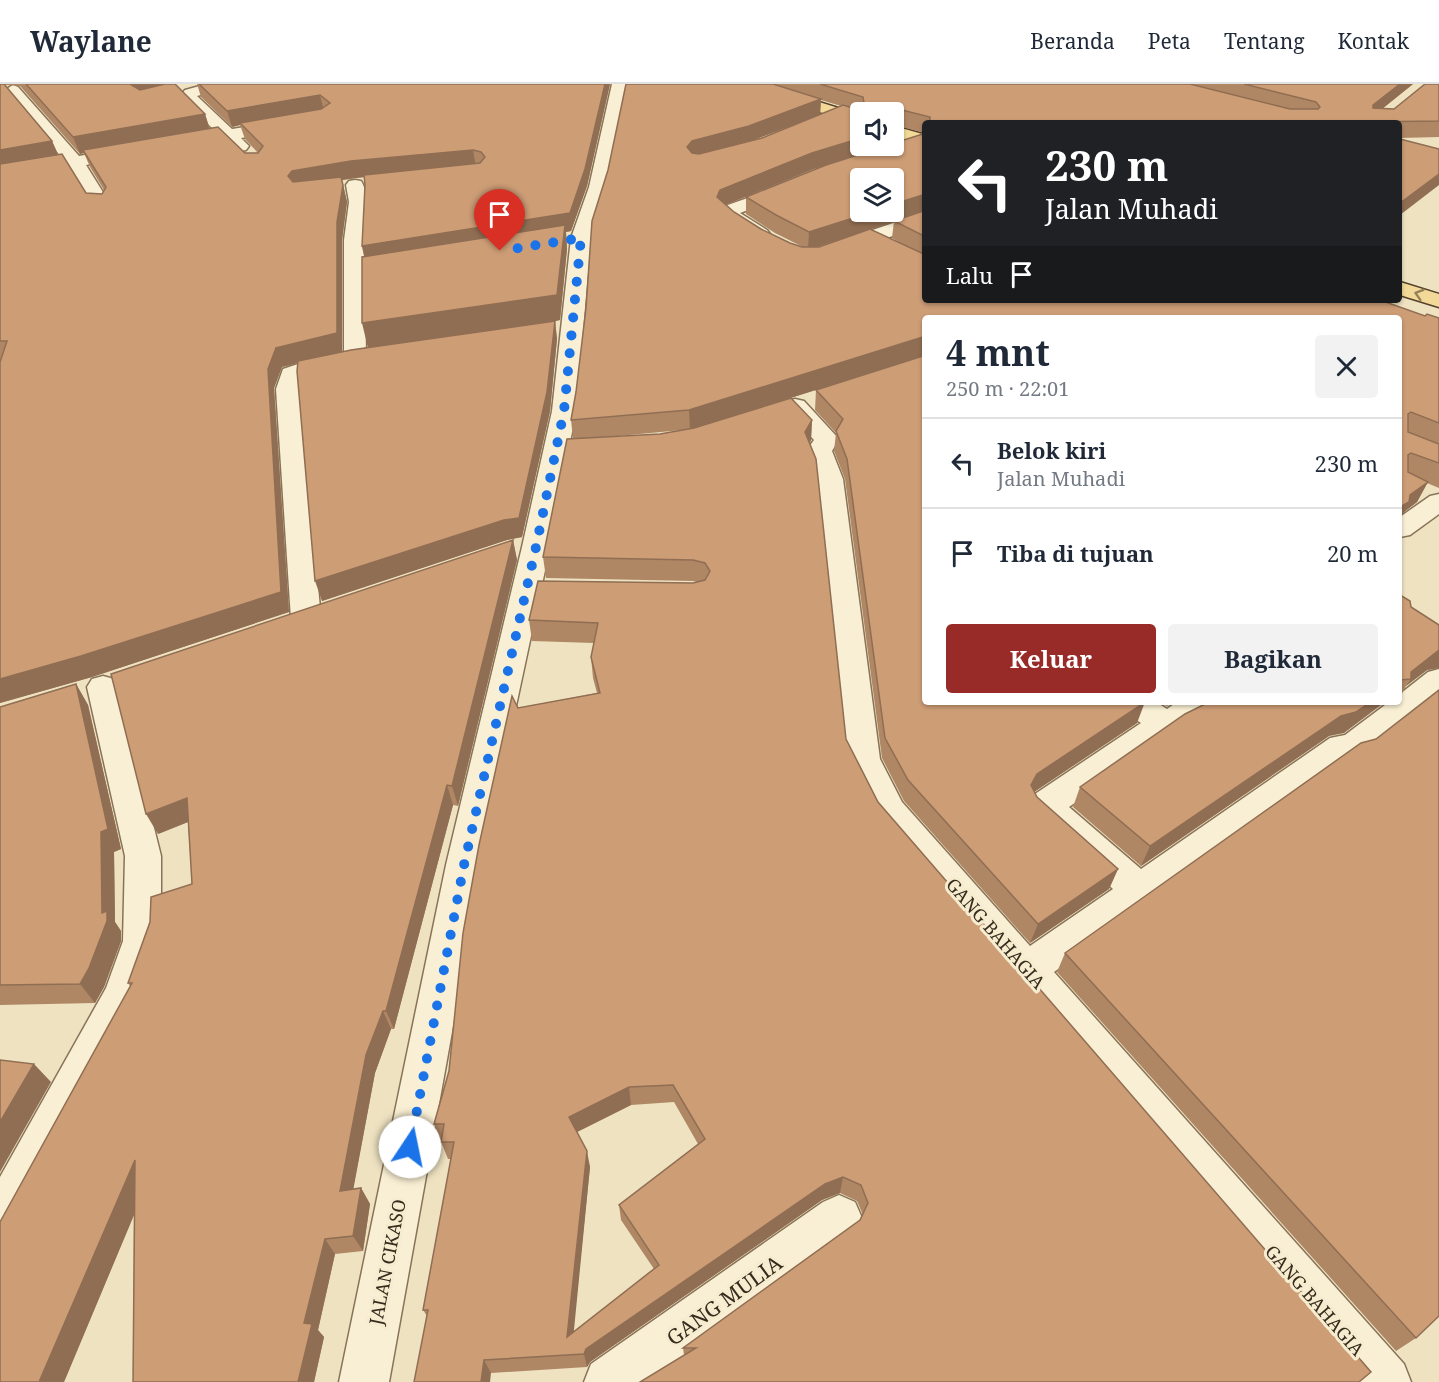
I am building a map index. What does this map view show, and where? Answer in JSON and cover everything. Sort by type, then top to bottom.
[{"type":"main road","points":[[745,84],[850,117]]},
{"type":"main road","points":[[904,134],[922,139]]},
{"type":"main road","points":[[1402,289],[1439,301]]},
{"type":"street","points":[[178,90],[200,84]]},
{"type":"street","points":[[225,84],[190,93],[188,96],[250,157]]},
{"type":"street","name":"JALAN CIKASO","points":[[364,1382],[464,865],[538,589],[522,549],[568,449],[564,411],[574,327],[572,239],[598,187],[620,84]]},
{"type":"street","points":[[14,90],[75,162],[102,205]]},
{"type":"street","points":[[819,123],[841,114]]},
{"type":"street","points":[[170,145],[303,122]]},
{"type":"street","points":[[904,147],[922,141]]},
{"type":"street","points":[[0,176],[146,149]]},
{"type":"street","points":[[776,243],[730,216],[729,212],[766,199],[808,180]]},
{"type":"street","points":[[306,619],[288,389],[291,374],[304,369],[367,357],[354,275],[354,240],[358,202],[354,186]]},
{"type":"street","points":[[824,253],[922,219]]},
{"type":"street","points":[[869,237],[897,252]]},
{"type":"street","points":[[354,275],[420,264]]},
{"type":"street","points":[[547,332],[574,327]]},
{"type":"street","name":"GANG BAHAGIA","points":[[795,405],[827,439],[819,451],[830,479],[862,759],[889,812],[1386,1382]]},
{"type":"street","points":[[1402,528],[1439,501],[1409,487]]},
{"type":"street","points":[[1028,969],[1342,747],[1350,749],[1439,680]]},
{"type":"street","points":[[0,1223],[124,994],[142,941],[143,856],[103,687]]},
{"type":"street","points":[[1136,705],[1158,721],[1165,723]]},
{"type":"street","points":[[1141,891],[1044,807],[1165,723],[1171,722],[1196,705]]},
{"type":"street","name":"GANG MULIA","points":[[609,1382],[839,1218]]},
{"type":"building","points":[[0,84],[4,84],[52,141],[0,150]]},
{"type":"building","points":[[26,84],[130,84],[140,90],[175,84],[205,114],[73,137]]},
{"type":"building","points":[[199,84],[605,84],[585,169],[570,213],[362,246],[364,175],[480,163],[485,157],[481,152],[473,150],[351,161],[292,171],[288,176],[293,182],[341,177],[343,185],[337,222],[337,333],[276,348],[268,369],[281,592],[81,656],[0,679],[0,362],[7,341],[0,341],[0,164],[62,154],[86,193],[102,194],[106,187],[83,150],[218,127],[245,153],[258,153],[263,146],[240,123],[321,109],[330,103],[320,95],[227,111]]},
{"type":"building","points":[[626,84],[773,84],[821,99],[749,126],[692,141],[687,147],[692,153],[699,154],[762,138],[843,105],[850,107],[850,141],[812,153],[720,190],[717,197],[734,212],[761,229],[802,247],[819,247],[870,229],[922,253],[922,303],[1388,303],[1425,316],[1427,314],[1439,318],[1439,423],[1411,412],[1408,414],[1408,432],[1439,444],[1439,463],[1411,453],[1408,455],[1408,472],[1428,482],[1410,495],[1409,502],[1402,506],[1402,315],[922,315],[922,337],[689,410],[571,420],[586,308],[592,221],[608,170]]},
{"type":"building","points":[[820,84],[1190,84],[1290,109],[1318,109],[1320,107],[1316,102],[1244,84],[1400,84],[1373,105],[1373,108],[1394,109],[1425,84],[1439,84],[1439,121],[930,120],[930,117],[904,110],[904,102],[864,102],[863,97]]},
{"type":"building","points":[[922,134],[922,195],[904,201],[904,168],[850,168],[850,219],[809,232],[746,197],[854,156],[904,156],[904,140]]},
{"type":"building","points":[[1402,140],[1439,149],[1439,174],[1402,202]]},
{"type":"building","points":[[922,211],[922,235],[896,222],[904,222],[904,218]]},
{"type":"building","points":[[565,225],[557,295],[362,323],[362,257]]},
{"type":"building","points":[[555,321],[547,392],[519,518],[504,520],[315,581],[298,361],[351,350]]},
{"type":"building","points":[[922,356],[922,705],[1140,705],[1037,774],[1031,785],[1037,797],[1118,869],[1038,924],[908,780],[885,738],[847,459],[836,431],[843,419],[816,390]]},
{"type":"building","points":[[791,398],[812,420],[805,432],[816,459],[846,739],[878,802],[1371,1372],[1359,1382],[640,1382],[696,1348],[683,1348],[860,1220],[868,1203],[861,1185],[843,1177],[825,1184],[586,1349],[584,1354],[484,1360],[481,1382],[414,1382],[428,1310],[423,1310],[454,1142],[441,1142],[444,1124],[434,1124],[449,1071],[463,933],[479,845],[512,696],[518,708],[600,693],[591,657],[598,623],[529,620],[538,581],[693,583],[705,580],[710,571],[705,563],[693,560],[543,557],[567,439],[660,434],[694,428]],"holes":[[[673,1085],[705,1139],[619,1205],[659,1265],[567,1337],[587,1151],[569,1117],[629,1087]]]},
{"type":"building","points":[[513,540],[452,786],[447,785],[386,1011],[383,1011],[366,1055],[340,1191],[361,1188],[353,1236],[325,1239],[304,1323],[312,1324],[298,1382],[133,1382],[135,1160],[39,1382],[0,1382],[0,1222],[132,983],[128,983],[150,922],[151,897],[192,884],[187,798],[146,814],[111,674]]},
{"type":"building","points":[[1402,596],[1410,601],[1411,607],[1439,625],[1439,650],[1411,672],[1411,679],[1402,680]]},
{"type":"building","points":[[76,684],[108,829],[101,832],[102,913],[107,911],[107,921],[89,968],[80,984],[0,985],[0,707]]},
{"type":"building","points":[[1439,690],[1439,1316],[1416,1338],[1065,953],[1361,743],[1376,739]]},
{"type":"building","points":[[1203,705],[1366,705],[1356,712],[1341,716],[1150,846],[1080,787],[1185,714]]},
{"type":"building","points":[[0,1060],[34,1064],[0,1122]]},
{"type":"route","points":[[410,1147],[464,865],[536,547],[564,411],[581,238],[500,251]]}]
